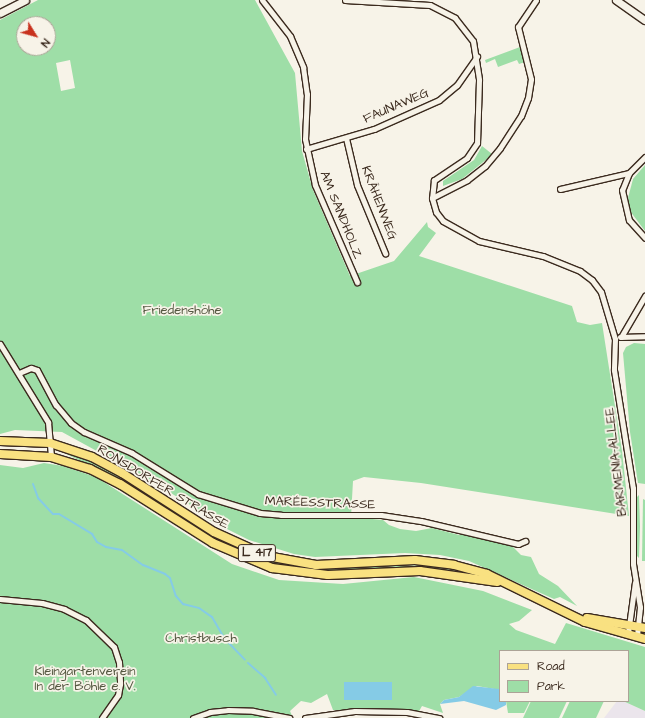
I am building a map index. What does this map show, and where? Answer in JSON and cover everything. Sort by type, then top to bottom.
[{"type":"main road","name":"RONSDORFER STRASSE","points":[[0,441],[50,443],[104,462],[214,532],[267,556],[316,565],[394,560],[434,562],[477,570],[500,583],[585,622],[629,629],[642,627]]},
{"type":"main road","name":"RONSDORFER STRASSE","points":[[0,454],[51,457],[73,462],[106,476],[213,543],[272,568],[328,575],[420,571],[500,583]]},
{"type":"main road","name":"RONSDORFER STRASSE","points":[[629,629],[641,637]]},
{"type":"street","points":[[0,13],[22,1],[32,0]]},
{"type":"street","name":"AM SANDHOLZ","points":[[262,0],[290,36],[303,67],[307,94],[304,125],[306,149],[315,185],[357,282]]},
{"type":"street","points":[[345,0],[414,2],[439,8],[455,18],[466,29],[477,56],[479,80],[477,143],[467,158],[434,180],[432,198]]},
{"type":"street","points":[[432,198],[467,180],[485,166],[500,148],[520,116],[528,98],[531,79],[518,26],[536,0]]},
{"type":"street","points":[[616,0],[645,20]]},
{"type":"street","name":"FAUNAWEG","points":[[306,149],[346,138],[401,118],[438,100],[457,85],[477,56]]},
{"type":"street","name":"KRÄHENWEG","points":[[346,138],[357,185],[385,253]]},
{"type":"street","points":[[645,157],[629,173],[622,190],[625,210],[632,225],[645,238]]},
{"type":"street","points":[[560,189],[629,173]]},
{"type":"street","name":"BARMENIA-ALLEE","points":[[432,198],[436,212],[443,221],[474,238],[498,247],[543,256],[586,275],[602,292],[615,339],[614,370],[633,488],[635,582],[629,629]]},
{"type":"street","points":[[621,337],[645,296]]},
{"type":"street","points":[[615,339],[621,337],[645,336]]},
{"type":"street","points":[[0,344],[45,416],[51,457]]},
{"type":"street","name":"MARÉESSTRASSE","points":[[19,373],[30,368],[37,370],[56,405],[71,423],[84,432],[132,453],[198,494],[260,513],[280,515],[381,515],[421,521],[518,544],[525,541]]},
{"type":"street","name":"BARMENIA-ALLEE","points":[[635,582],[640,607],[642,627],[641,637]]},
{"type":"street","points":[[0,599],[42,603],[64,609],[86,620],[114,647],[119,662],[120,684],[118,695],[102,718]]},
{"type":"street","name":"BARMENIA-ALLEE","points":[[640,607],[645,614]]},
{"type":"street","points":[[193,718],[210,712],[228,710],[253,711],[289,718]]},
{"type":"street","points":[[305,718],[354,711],[407,712],[439,718]]},
{"type":"shaded area","points":[[616,702],[625,702],[645,711],[645,718],[604,718]]},
{"type":"green space","name":"Friedenshöhe","points":[[38,0],[255,0],[295,73],[302,151],[313,190],[350,276],[394,261],[427,222],[428,227],[436,233],[419,256],[572,306],[577,322],[590,325],[602,323],[622,451],[629,516],[421,483],[364,477],[353,481],[351,517],[383,520],[389,525],[400,529],[416,531],[432,528],[459,535],[469,533],[513,547],[521,555],[531,557],[539,574],[558,586],[577,606],[560,597],[554,599],[469,561],[440,555],[405,553],[315,557],[294,554],[249,540],[207,519],[205,514],[148,479],[62,432],[15,430],[0,434],[0,20]],"holes":[[[70,60],[75,88],[61,91],[56,63]]]},
{"type":"green space","points":[[520,47],[525,62],[519,64],[517,60],[498,67],[495,59],[486,63],[485,60]]},
{"type":"green space","points":[[482,146],[492,154],[462,179],[443,186],[443,181],[474,160]]},
{"type":"green space","points":[[645,165],[645,231],[630,211],[628,198],[633,179]]},
{"type":"green space","points":[[634,343],[645,344],[645,484],[638,483],[630,432],[623,353],[626,347]]},
{"type":"green space","points":[[58,450],[98,464],[210,535],[267,561],[306,569],[427,565],[477,575],[474,576],[418,567],[334,572],[285,567],[265,562],[207,536],[126,483]]},
{"type":"green space","name":"Christbusch","points":[[44,463],[63,466],[96,477],[232,564],[279,580],[343,584],[414,577],[483,591],[532,610],[519,621],[509,624],[516,630],[555,644],[566,623],[645,647],[645,711],[625,702],[629,702],[629,650],[499,650],[499,690],[477,686],[459,697],[444,700],[440,704],[443,713],[422,706],[418,713],[333,710],[327,694],[311,703],[301,701],[290,711],[293,718],[0,718],[0,465],[23,468]]},
{"type":"green space","points":[[639,495],[639,558],[636,555],[636,498]]},
{"type":"green space","points":[[643,499],[645,500],[645,561],[642,561]]},
{"type":"green space","points":[[506,702],[530,702],[524,713],[508,713]]},
{"type":"green space","points":[[531,702],[567,702],[559,718],[523,718]]},
{"type":"green space","points":[[570,702],[604,702],[596,718],[562,718]]},
{"type":"water","points":[[344,682],[392,682],[392,700],[344,700]]},
{"type":"water","points":[[473,686],[499,689],[499,702],[506,702],[506,705],[496,710],[464,701],[440,704],[444,700],[459,697]]},
{"type":"waterway","points":[[33,484],[38,498],[53,514],[59,514],[92,534],[97,542],[106,547],[122,550],[143,565],[165,574],[170,578],[176,596],[183,604],[199,608],[212,617],[224,638],[245,660]]},
{"type":"waterway","points":[[248,663],[265,678],[276,695]]},
{"type":"park label","name":"Kleingartenverein In der Böhle e. V.","points":[[85,680]]}]
